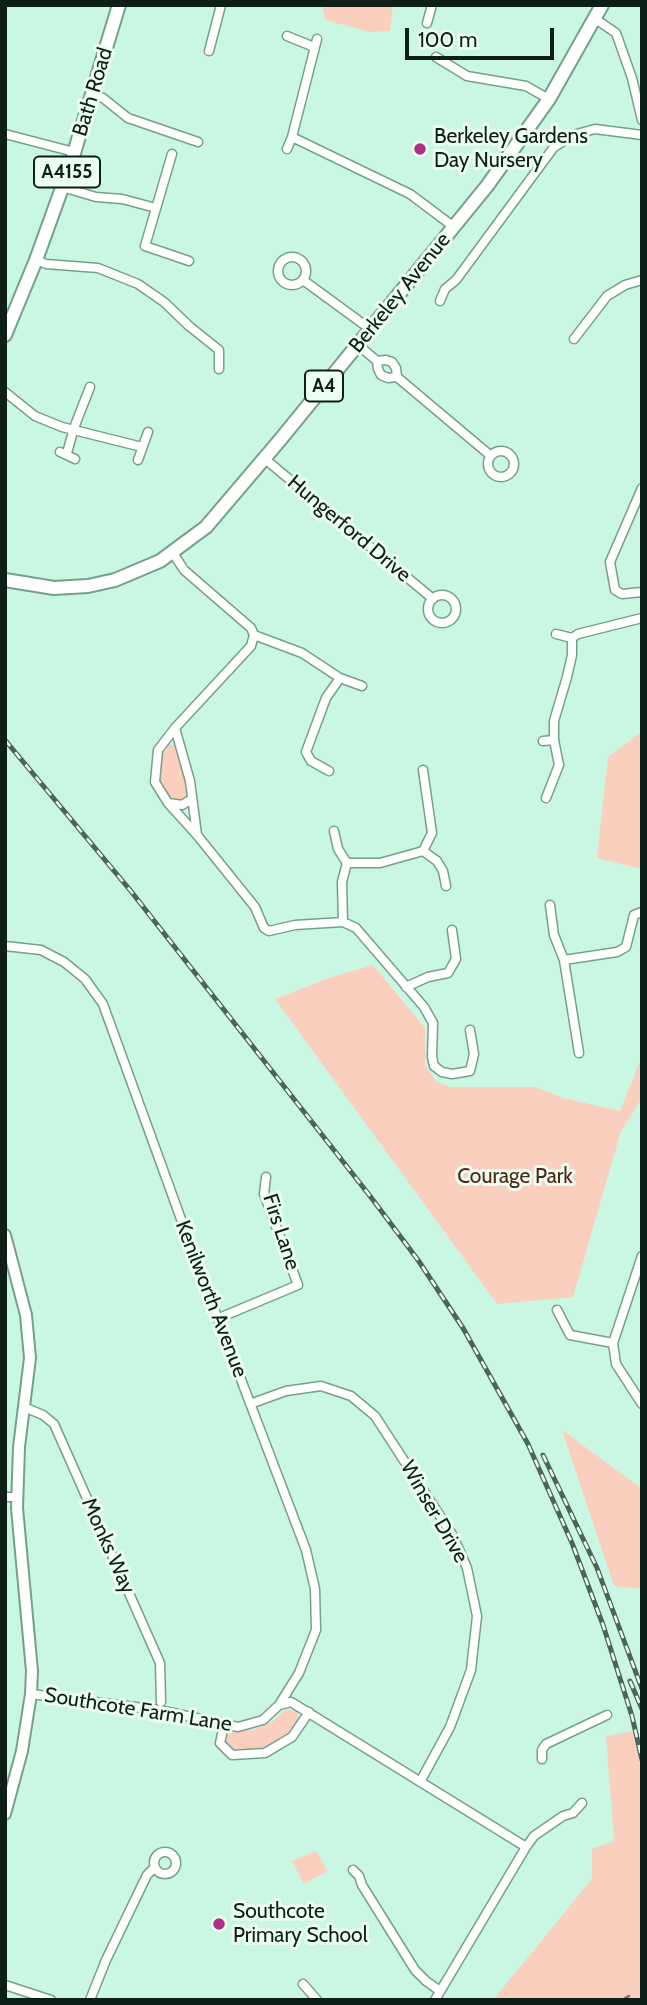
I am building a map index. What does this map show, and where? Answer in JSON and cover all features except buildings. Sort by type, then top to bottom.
[{"type":"main road","name":"Bath Road","points":[[6,330],[36,260],[62,187],[119,5]]},
{"type":"main road","name":"Berkeley Avenue","points":[[5,580],[44,587],[88,586],[123,578],[173,553],[206,527],[265,459],[487,186],[549,99],[597,9]]},
{"type":"street","points":[[209,51],[221,5]]},
{"type":"street","points":[[427,23],[432,5]]},
{"type":"street","points":[[597,9],[616,33],[632,78],[642,120]]},
{"type":"street","points":[[287,36],[316,43],[287,149]]},
{"type":"street","points":[[436,57],[467,75],[526,86],[549,99]]},
{"type":"street","points":[[92,94],[103,98],[128,118],[198,142]]},
{"type":"street","points":[[440,301],[445,289],[456,280],[554,147],[573,135],[595,129],[642,135]]},
{"type":"street","points":[[5,134],[74,152]]},
{"type":"street","points":[[292,137],[410,194],[454,227]]},
{"type":"street","points":[[172,154],[145,246],[190,261]]},
{"type":"street","points":[[62,187],[96,197],[122,199],[156,208]]},
{"type":"street","points":[[36,260],[46,264],[98,268],[138,284],[219,350],[219,369]]},
{"type":"street","points":[[303,280],[370,329]]},
{"type":"street","points":[[575,340],[607,296],[625,285],[642,280]]},
{"type":"street","points":[[358,345],[377,361],[381,375],[388,378],[397,377],[491,457]]},
{"type":"street","points":[[377,361],[392,362],[397,368],[397,377]]},
{"type":"street","points":[[75,459],[63,453],[90,387]]},
{"type":"street","points":[[5,392],[35,416],[142,447]]},
{"type":"street","points":[[138,460],[148,432]]},
{"type":"street","name":"Hungerford Drive","points":[[265,459],[433,599]]},
{"type":"street","points":[[642,488],[610,562],[615,590],[622,594],[642,592]]},
{"type":"street","points":[[173,553],[184,570],[251,628],[254,635],[251,646],[175,727],[158,750],[155,782],[168,803],[255,907],[264,928],[269,931],[295,925],[343,922],[356,928],[424,1007],[433,1023],[432,1057],[435,1066],[442,1072],[470,1072],[474,1054],[470,1030]]},
{"type":"street","points":[[556,634],[572,638],[578,634],[642,618]]},
{"type":"street","points":[[254,635],[302,653],[340,678],[362,686]]},
{"type":"street","points":[[546,798],[559,765],[554,740],[554,720],[572,655],[572,638]]},
{"type":"street","points":[[329,771],[311,761],[306,752],[326,698],[340,678]]},
{"type":"street","points":[[175,727],[192,799],[197,835]]},
{"type":"street","points":[[543,741],[554,740]]},
{"type":"street","points":[[347,863],[380,863],[423,851],[432,833],[423,770]]},
{"type":"street","points":[[168,803],[182,805],[192,799]]},
{"type":"street","points":[[334,831],[338,849],[347,863],[342,882],[343,922]]},
{"type":"street","points":[[423,851],[437,861],[443,871],[446,886]]},
{"type":"street","points":[[550,905],[554,934],[564,960],[579,1053]]},
{"type":"street","points":[[564,960],[617,952],[626,947],[634,915],[642,912]]},
{"type":"street","points":[[406,987],[428,977],[448,974],[456,959],[452,930]]},
{"type":"street","name":"Kenilworth Avenue","points":[[5,946],[41,950],[64,962],[85,979],[103,1004],[202,1277],[306,1550],[315,1589],[316,1630],[299,1673],[279,1705]]},
{"type":"street","name":"Firs Lane","points":[[219,1318],[298,1285],[264,1194],[267,1177]]},
{"type":"street","points":[[5,1235],[26,1315],[30,1358],[26,1408],[11,1497],[18,1528],[30,1635],[31,1694],[22,1751],[5,1814]]},
{"type":"street","points":[[642,1256],[613,1343],[616,1364],[642,1404]]},
{"type":"street","points":[[557,1310],[570,1335],[613,1343]]},
{"type":"street","name":"Winser Drive","points":[[250,1404],[286,1391],[320,1386],[351,1396],[375,1416],[453,1536],[467,1568],[477,1616],[471,1670],[450,1727],[420,1782]]},
{"type":"street","name":"Monks Way","points":[[26,1408],[43,1415],[54,1424],[160,1662],[161,1702]]},
{"type":"street","name":"Southcote Farm Lane","points":[[31,1694],[159,1710],[238,1727],[263,1720],[279,1705]]},
{"type":"street","points":[[279,1705],[291,1702],[309,1712],[526,1847]]},
{"type":"street","points":[[224,1726],[220,1743],[232,1755],[265,1753],[292,1737],[309,1712]]},
{"type":"street","points":[[542,1759],[542,1749],[546,1744],[607,1715]]},
{"type":"street","points":[[435,2000],[534,1836],[563,1816],[573,1813],[582,1803]]},
{"type":"street","points":[[90,2000],[147,1875],[155,1867]]},
{"type":"street","points":[[353,1870],[415,1970],[440,1991]]},
{"type":"street","points":[[303,1983],[317,2000]]},
{"type":"street","points":[[5,1985],[51,2000]]},
{"type":"green space","points":[[322,5],[393,5],[390,31],[370,32],[325,20]]},
{"type":"green space","points":[[642,731],[642,869],[597,858],[608,757]]},
{"type":"green space","points":[[169,744],[177,747],[188,795],[184,801],[176,802],[161,786],[158,764],[162,748]]},
{"type":"green space","name":"Courage Park","points":[[373,965],[425,1028],[425,1066],[437,1082],[450,1087],[536,1087],[563,1098],[620,1111],[642,1056],[642,1098],[621,1131],[573,1297],[497,1304],[275,999],[332,977]]},
{"type":"green space","points":[[562,1430],[642,1489],[642,1589],[614,1586]]},
{"type":"green space","points":[[286,1709],[298,1712],[298,1721],[281,1740],[262,1749],[231,1749],[224,1741],[227,1734],[233,1731],[254,1730],[272,1722]]},
{"type":"green space","points":[[633,1731],[642,1765],[642,2000],[493,2000],[592,1879],[592,1849],[614,1841],[606,1736]]},
{"type":"green space","points":[[316,1851],[328,1871],[304,1884],[292,1861]]},
{"type":"waterway","points":[[622,2000],[629,1996]]},
{"type":"railway","points":[[5,740],[130,890],[370,1196],[418,1260],[463,1328],[528,1444],[572,1543],[603,1625],[632,1716],[642,1760]]},
{"type":"railway","points":[[543,1455],[597,1568],[642,1689]]},
{"type":"railway","points":[[630,1681],[642,1709]]},
{"type":"place","name":"Berkeley Gardens Day Nursery","points":[[420,149]]},
{"type":"place","name":"Southcote Primary School","points":[[219,1924]]}]
